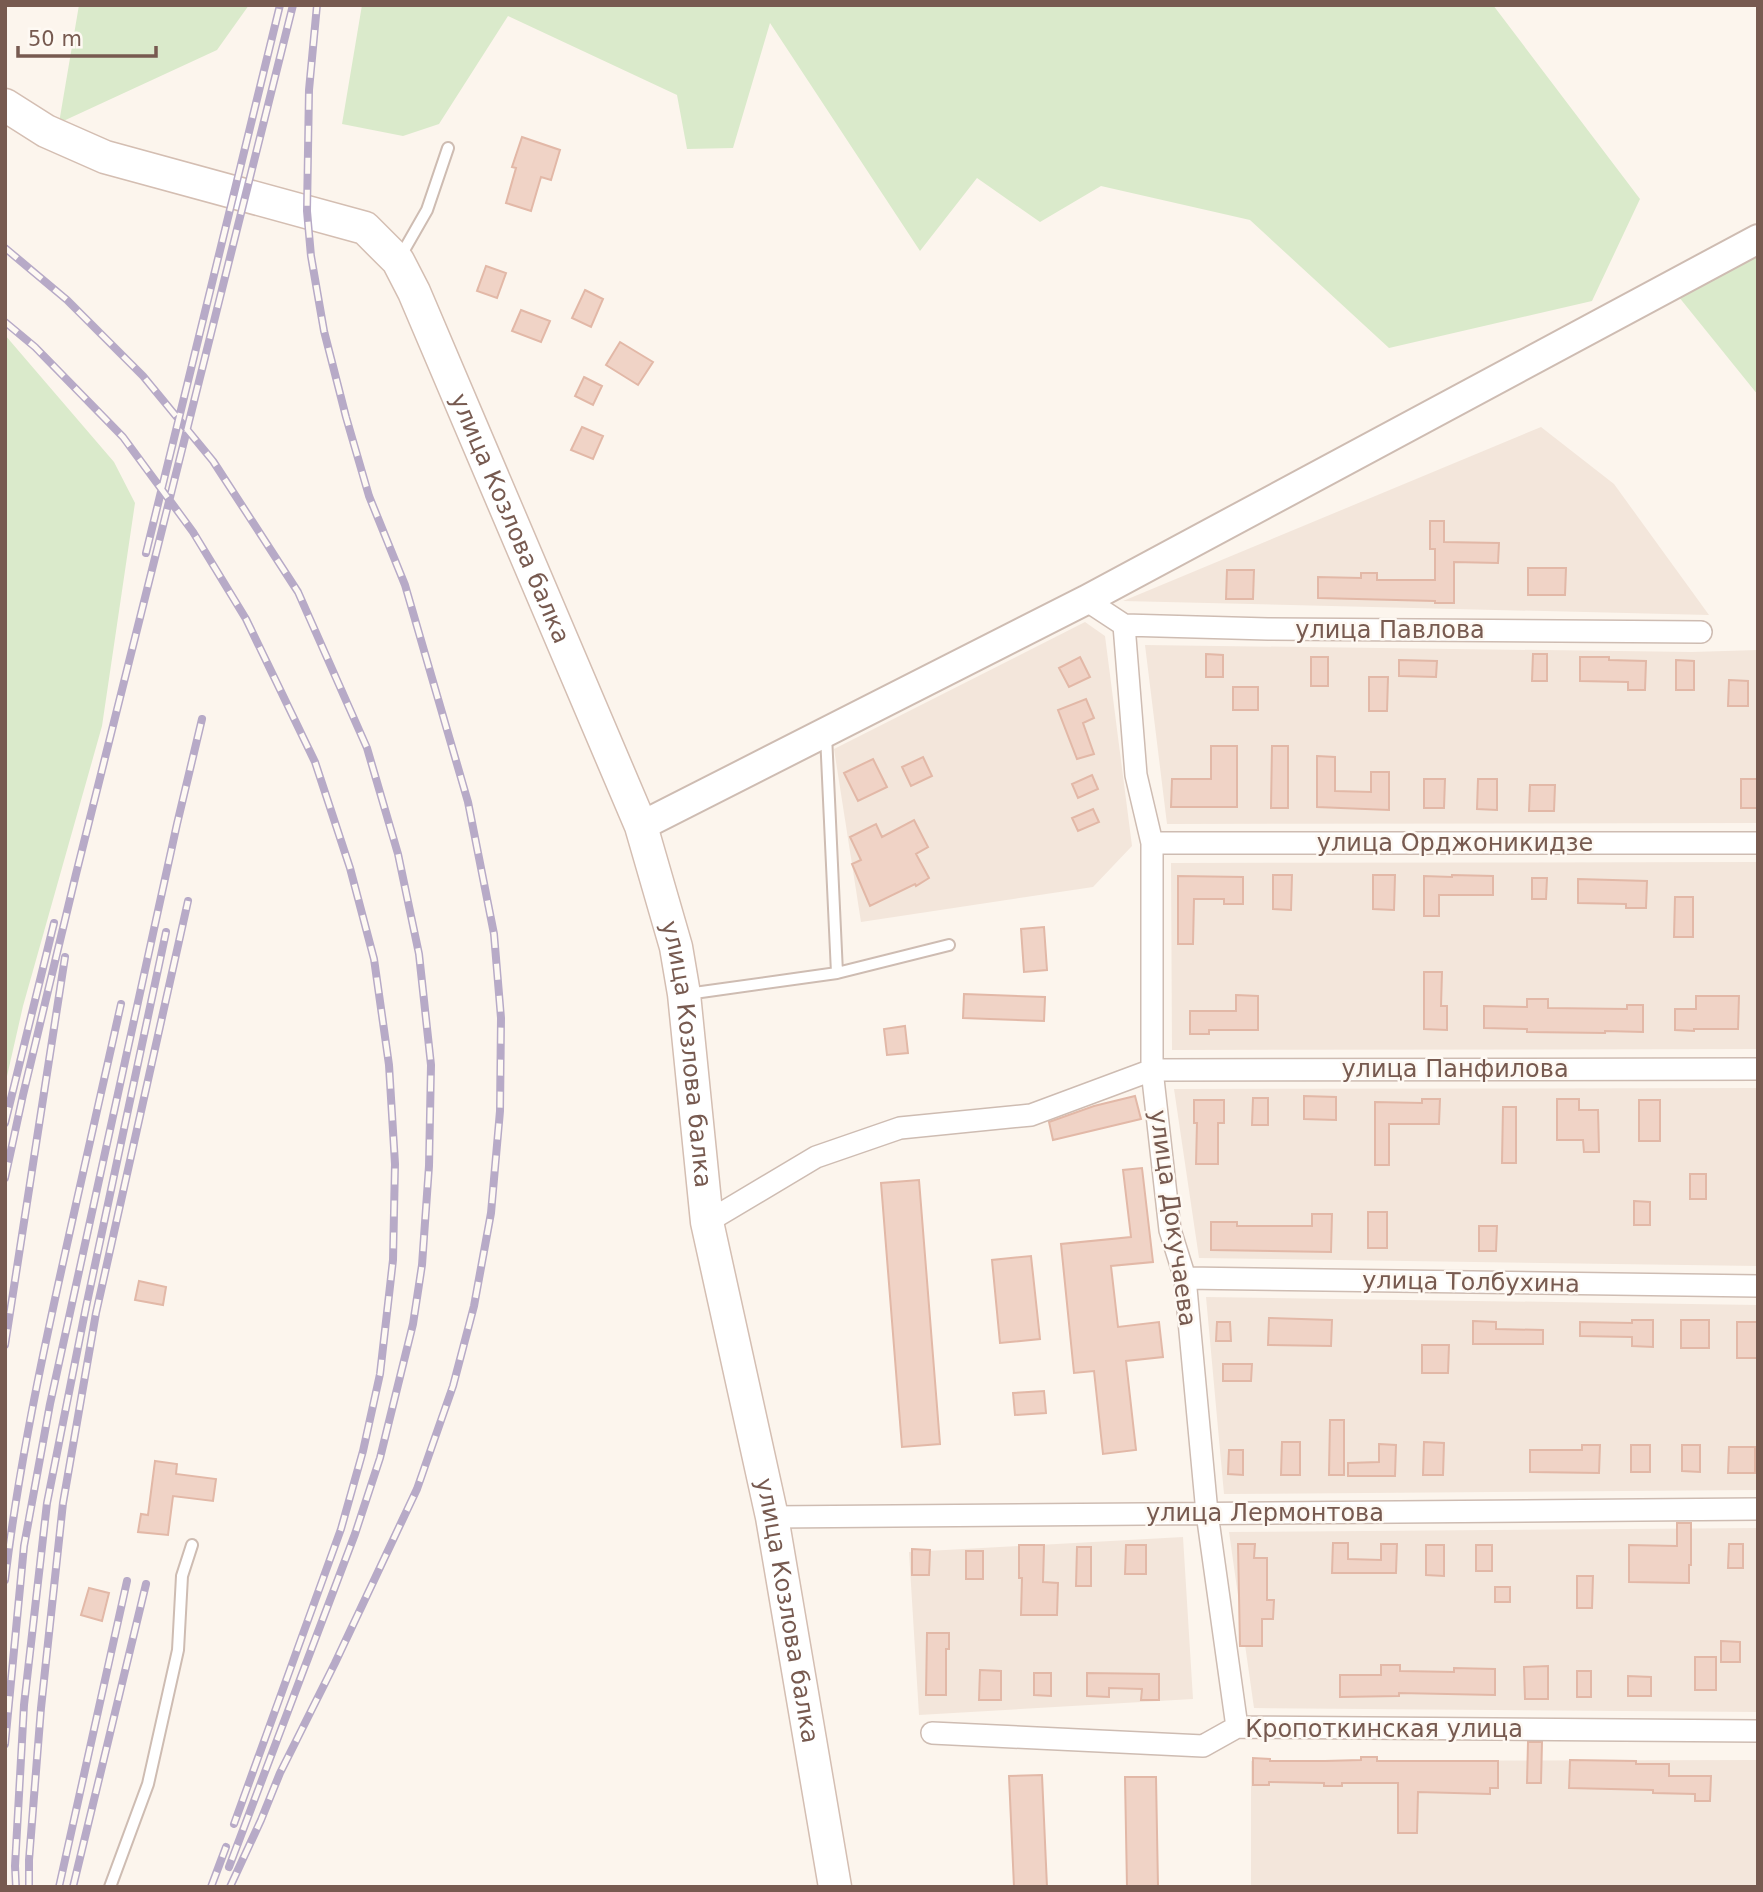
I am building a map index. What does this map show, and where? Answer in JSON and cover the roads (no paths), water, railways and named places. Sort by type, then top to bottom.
[{"type":"main road","name":"улица Козлова балка","points":[[5,105],[46,131],[105,157],[365,228],[398,261],[414,292],[641,826],[676,947],[684,994],[707,1222],[772,1517],[835,1887]]},
{"type":"street","points":[[641,826],[1086,600],[1758,239]]},
{"type":"street","points":[[1086,600],[1124,625]]},
{"type":"street","name":"улица Павлова","points":[[1124,625],[1268,629],[1701,632]]},
{"type":"street","name":"улица Докучаева","points":[[1124,625],[1136,775],[1152,844],[1152,1070],[1170,1230],[1185,1278],[1207,1513],[1237,1727]]},
{"type":"street","name":"улица Орджоникидзе","points":[[1152,844],[1758,843]]},
{"type":"street","name":"улица Панфилова","points":[[1152,1070],[1758,1069]]},
{"type":"street","points":[[707,1222],[817,1157],[900,1128],[1031,1115],[1152,1070]]},
{"type":"street","name":"улица Толбухина","points":[[1185,1278],[1758,1286]]},
{"type":"street","name":"улица Лермонтова","points":[[772,1517],[1758,1509]]},
{"type":"street","name":"Кропоткинская улица","points":[[932,1733],[1203,1746],[1237,1727],[1758,1731]]},
{"type":"lane","points":[[398,261],[428,210],[448,148]]},
{"type":"lane","points":[[825,732],[838,973]]},
{"type":"lane","points":[[684,994],[838,973],[949,945]]},
{"type":"lane","points":[[110,1887],[148,1784],[178,1650],[182,1576],[192,1545]]},
{"type":"railway","points":[[146,553],[280,5]]},
{"type":"railway","points":[[5,1178],[76,874],[293,5]]},
{"type":"railway","points":[[230,1887],[280,1773],[417,1489],[453,1386],[474,1306],[491,1213],[500,1111],[501,1018],[494,934],[468,802],[405,585],[369,496],[346,417],[324,331],[311,256],[307,211],[309,90],[317,5]]},
{"type":"railway","points":[[5,248],[67,300],[143,376],[213,461],[298,592],[367,748],[398,854],[419,954],[431,1065],[429,1166],[422,1265],[413,1324],[380,1458],[355,1534],[229,1867]]},
{"type":"railway","points":[[5,322],[35,347],[123,437],[193,532],[246,619],[315,762],[350,868],[374,959],[389,1065],[395,1164],[393,1260],[380,1374],[363,1451],[341,1529],[234,1824]]},
{"type":"railway","points":[[5,1744],[24,1546],[50,1404],[202,719]]},
{"type":"railway","points":[[29,1887],[41,1708],[63,1503],[96,1313],[188,901]]},
{"type":"railway","points":[[5,1123],[54,923]]},
{"type":"railway","points":[[16,1887],[24,1705],[47,1503],[166,932]]},
{"type":"railway","points":[[5,1345],[65,957]]},
{"type":"railway","points":[[5,1580],[36,1390],[121,1004]]},
{"type":"railway","points":[[59,1887],[127,1581]]},
{"type":"railway","points":[[73,1887],[146,1584]]},
{"type":"railway","points":[[211,1887],[226,1847]]}]
